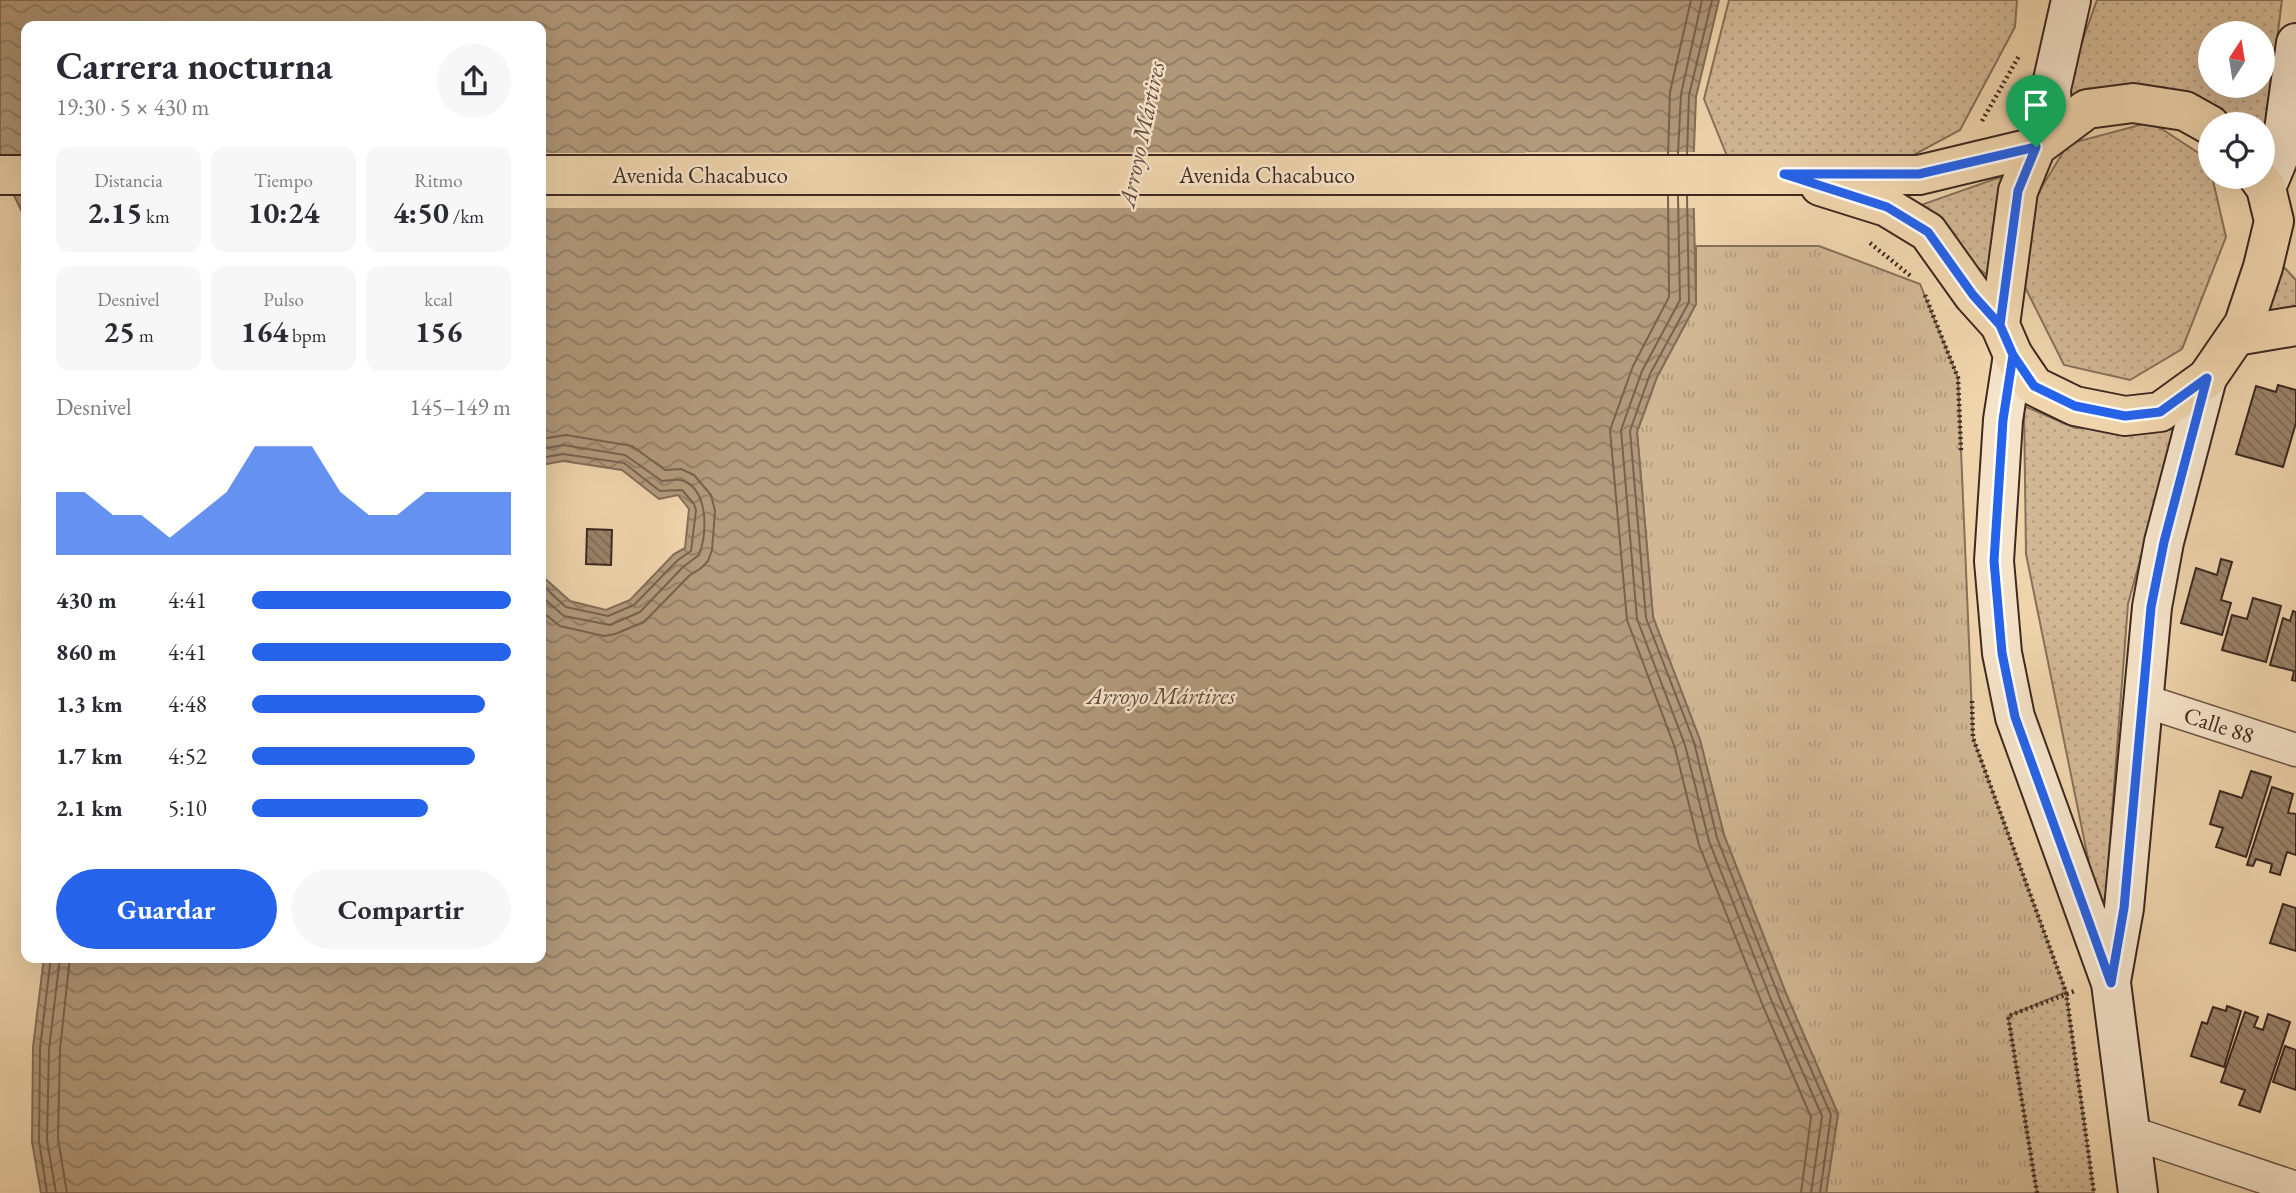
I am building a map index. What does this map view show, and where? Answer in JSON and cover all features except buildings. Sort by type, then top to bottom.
[{"type":"main road","points":[[2071,0],[2051,89],[2044,140],[2018,191],[1994,561],[2002,653],[2015,717],[2111,983],[2138,1193]]},
{"type":"main road","points":[[2296,43],[2281,152],[2266,195],[2296,251]]},
{"type":"main road","points":[[2044,140],[2087,109],[2133,103],[2185,111],[2198,118]]},
{"type":"main road","name":"Avenida Chacabuco","points":[[546,175],[1919,174],[2044,140]]},
{"type":"main road","name":"Avenida Chacabuco","points":[[1784,174],[1887,207],[1928,232],[2007,340],[2034,386],[2075,406],[2125,416],[2160,412],[2207,378],[2244,324],[2263,267],[2266,195]]},
{"type":"main road","points":[[0,175],[21,175]]},
{"type":"main road","points":[[2236,336],[2296,326]]},
{"type":"main road","points":[[2111,983],[2124,908],[2151,607],[2164,542],[2207,378]]},
{"type":"street","name":"Calle 88","points":[[2142,700],[2296,750]]},
{"type":"street","points":[[2132,1133],[2296,1188]]},
{"type":"path","points":[[1979,125],[2020,53]]},
{"type":"path","points":[[1868,242],[1920,284],[1958,378],[1961,461]]},
{"type":"path","points":[[1971,696],[1973,738],[2066,992],[2094,1193]]},
{"type":"path","points":[[2037,1193],[2008,1016],[2066,992]]},
{"type":"green space","points":[[1729,0],[2017,0],[2015,27],[1960,130],[1882,172],[1731,166],[1704,99]]},
{"type":"green space","points":[[2097,0],[2282,0],[2275,56],[2275,21],[2198,21],[2198,98],[2270,98],[2268,112],[2215,112],[2164,87],[2072,104],[2061,101]]},
{"type":"green space","points":[[2151,122],[2198,153],[2198,189],[2215,189],[2226,237],[2182,349],[2130,380],[2064,365],[2025,287],[2037,195],[2068,144]]},
{"type":"green space","points":[[2006,175],[1987,275],[1904,211]]},
{"type":"green space","points":[[1696,246],[1819,246],[1920,284],[1958,378],[1973,738],[2066,992],[2008,1016],[2037,1193],[1826,1193],[1838,1114],[1787,996],[1724,835],[1700,740],[1653,617],[1637,432],[1657,377],[1696,304]]},
{"type":"green space","points":[[2282,265],[2296,280],[2296,308],[2262,315]]},
{"type":"green space","points":[[2024,406],[2075,428],[2176,430],[2128,604],[2103,932],[2026,554]]},
{"type":"green space","points":[[2066,992],[2094,1193],[2037,1193],[2008,1016]]},
{"type":"water","name":"Arroyo Mártires","points":[[0,0],[1719,0],[1696,97],[1693,174],[1696,304],[1657,377],[1637,432],[1653,617],[1700,740],[1724,835],[1787,996],[1838,1114],[1826,1193],[41,1193],[32,1142],[33,1047],[43,963],[546,963],[546,579],[570,601],[606,610],[630,600],[674,554],[685,548],[689,509],[678,495],[659,499],[622,470],[563,461],[546,464],[546,21],[21,21],[21,210],[0,167]]},
{"type":"pier","points":[[1698,152],[1698,208],[546,208],[546,153]]},
{"type":"route","points":[[2036,147],[1919,174],[1784,174],[1887,207],[1928,232],[1973,295],[2000,325],[2013,355],[2003,420],[1994,561],[2002,653],[2015,717],[2111,983],[2124,908],[2151,607],[2164,542],[2207,378],[2160,412],[2125,416],[2075,406],[2034,386],[2013,355],[2000,325],[2018,191],[2036,147]]}]
